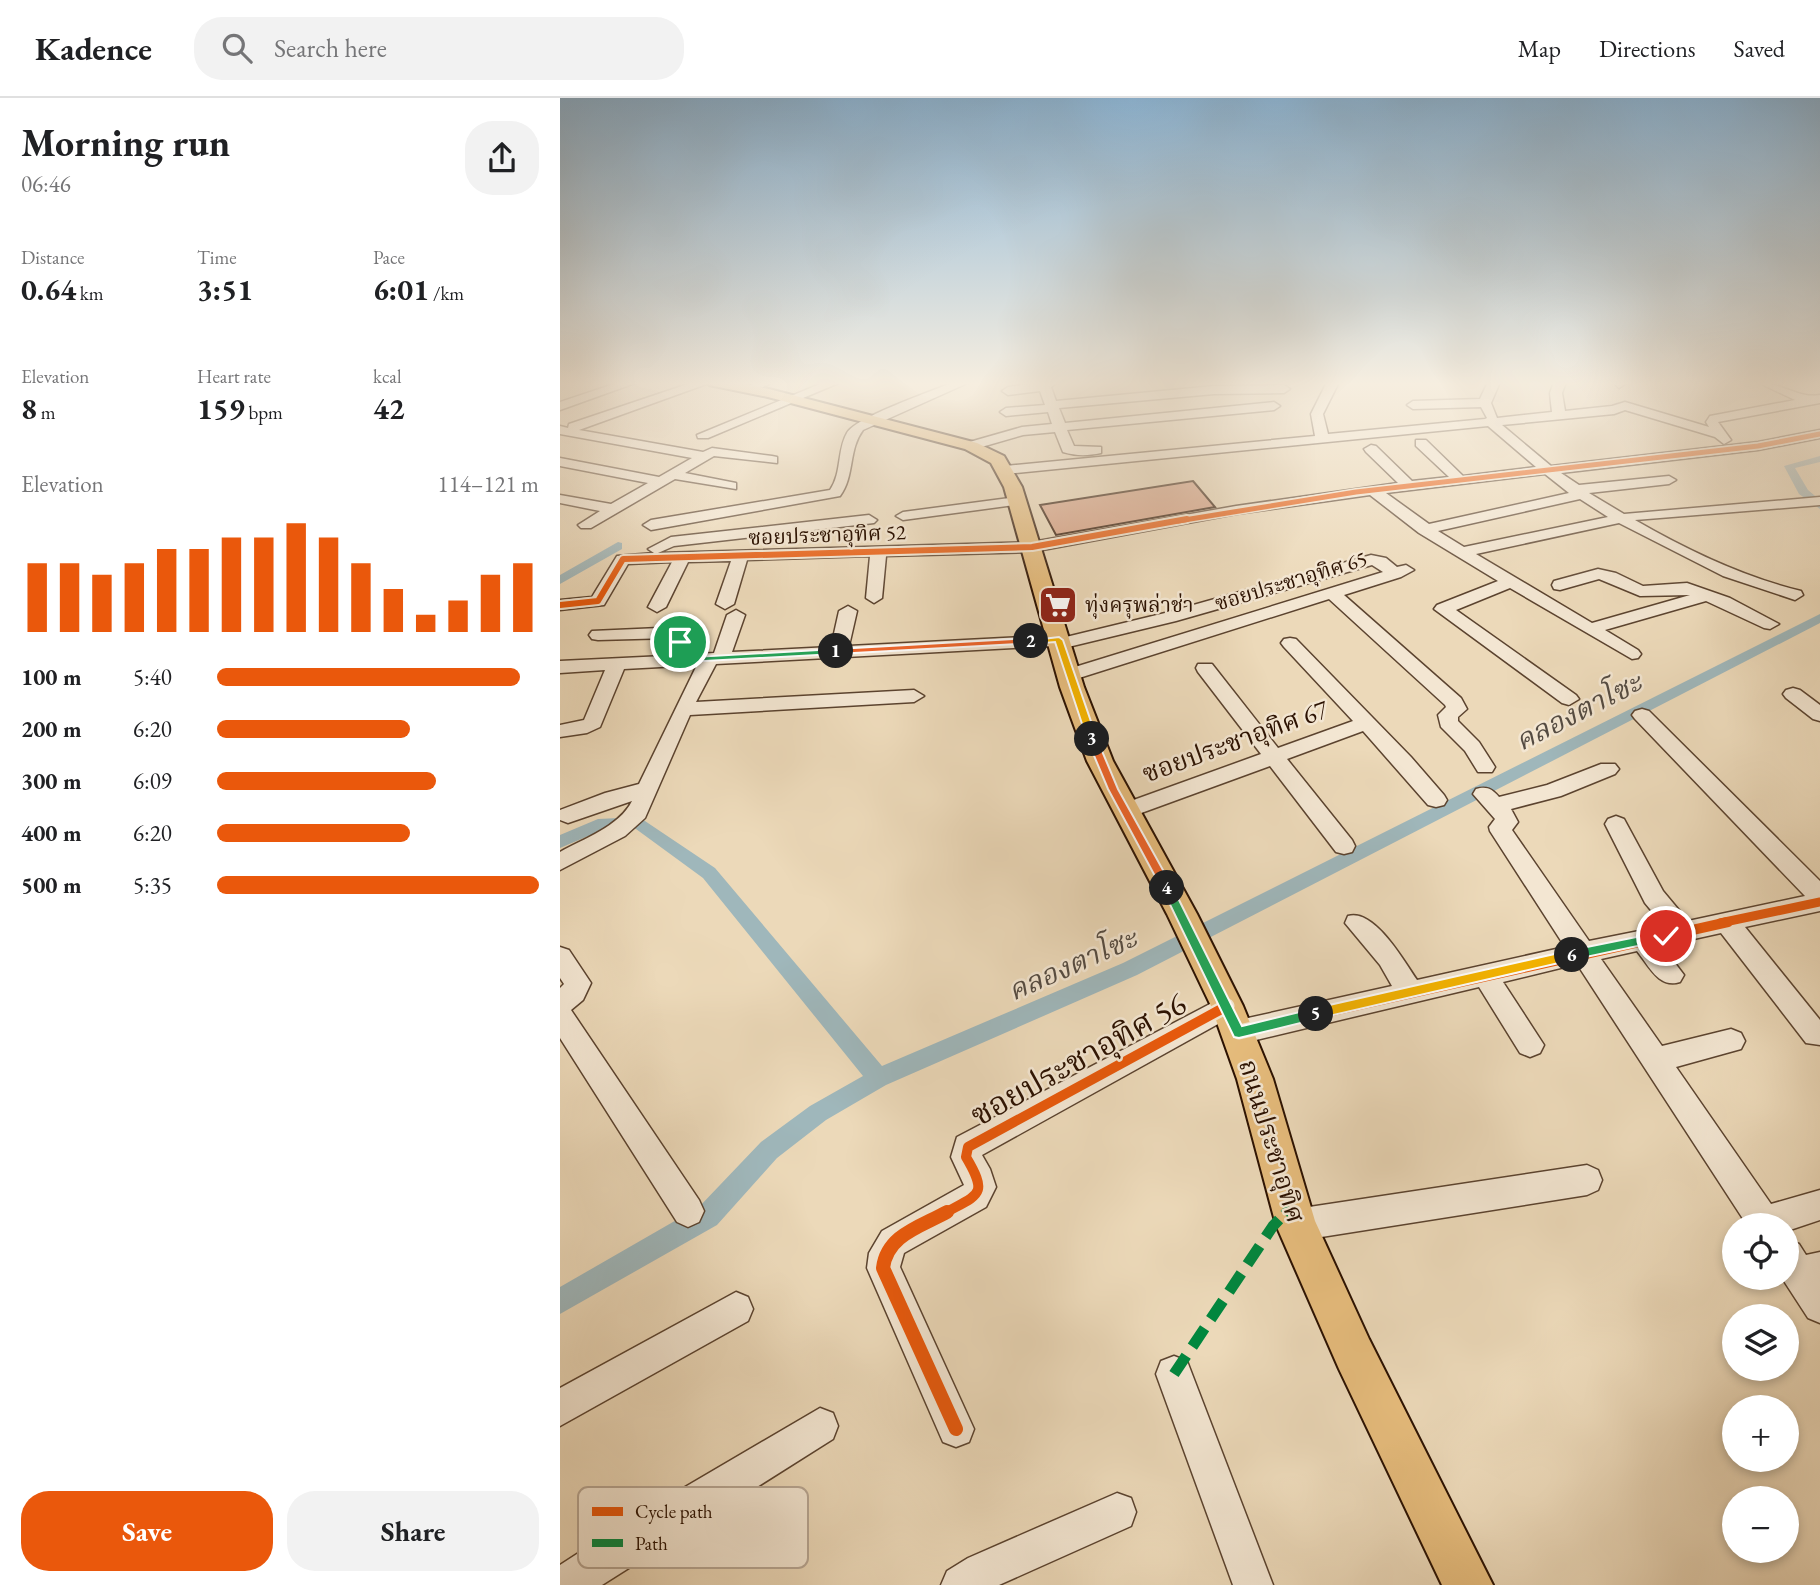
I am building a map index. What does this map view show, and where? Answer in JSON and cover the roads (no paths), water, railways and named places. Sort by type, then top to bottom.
[{"type":"main road","points":[[984,451],[990,454],[1005,470]]},
{"type":"main road","name":"ถนนประชาอุทิศ","points":[[1005,470],[1032,547],[1069,675],[1100,761],[1182,914],[1233,1019],[1296,1225],[1354,1354],[1468,1585]]},
{"type":"street","points":[[560,462],[582,451]]},
{"type":"street","points":[[677,451],[703,456]]},
{"type":"street","points":[[586,525],[703,456],[720,451]]},
{"type":"street","points":[[723,451],[772,460]]},
{"type":"street","points":[[651,525],[836,492],[841,486],[847,451]]},
{"type":"street","points":[[1005,470],[1158,451]]},
{"type":"street","points":[[1373,451],[1408,485]]},
{"type":"street","points":[[1430,451],[1458,478]]},
{"type":"street","points":[[1525,451],[1543,469],[1619,518],[1756,586],[1795,595]]},
{"type":"street","points":[[1032,547],[1236,510],[1373,490],[1701,451]]},
{"type":"street","points":[[560,462],[731,486]]},
{"type":"street","points":[[1424,530],[1577,492],[1669,480]]},
{"type":"street","points":[[1373,490],[1424,530],[1460,553],[1632,654]]},
{"type":"street","points":[[560,499],[614,509]]},
{"type":"street","points":[[903,516],[1017,500]]},
{"type":"street","points":[[1460,553],[1619,518],[1814,502]]},
{"type":"street","points":[[839,552],[843,523]]},
{"type":"street","points":[[651,557],[659,546],[671,542],[843,523],[867,526],[873,551],[874,598]]},
{"type":"street","name":"ซอยประชาอุทิศ 52","points":[[623,559],[1032,547]]},
{"type":"street","points":[[560,862],[625,824],[649,789],[683,709],[715,659],[731,610],[741,555]]},
{"type":"street","points":[[657,607],[683,556]]},
{"type":"street","points":[[560,604],[598,601],[623,559]]},
{"type":"street","points":[[560,667],[1060,642],[1170,617],[1371,560],[1380,561],[1400,572]]},
{"type":"street","name":"ซอยประชาอุทิศ 65","points":[[1069,675],[1400,572]]},
{"type":"street","points":[[1560,585],[1598,574],[1610,576],[1634,590],[1687,588],[1770,624]]},
{"type":"street","points":[[1511,582],[1443,608],[1569,699]]},
{"type":"street","points":[[1332,593],[1454,702],[1457,709],[1448,715],[1448,723],[1472,747],[1485,767]]},
{"type":"street","points":[[1591,629],[1708,595]]},
{"type":"street","points":[[839,651],[848,611]]},
{"type":"street","points":[[598,635],[682,632],[684,633],[671,661]]},
{"type":"street","points":[[1290,643],[1364,724],[1404,762],[1436,800]]},
{"type":"street","points":[[560,731],[587,727],[593,723],[617,664]]},
{"type":"street","points":[[1205,668],[1344,846]]},
{"type":"street","points":[[1793,694],[1820,715]]},
{"type":"street","points":[[683,709],[914,696]]},
{"type":"street","points":[[1642,715],[1820,896]]},
{"type":"street","name":"ซอยประชาอุทิศ 67","points":[[1125,811],[1364,724]]},
{"type":"street","points":[[1608,769],[1553,791],[1489,800],[1507,819],[1506,824],[1500,827],[1501,831],[1758,1213]]},
{"type":"street","points":[[568,814],[649,789]]},
{"type":"street","points":[[1616,824],[1654,897],[1683,932]]},
{"type":"street","points":[[1233,1019],[1410,992],[1820,902]]},
{"type":"street","points":[[1727,922],[1816,1035]]},
{"type":"street","points":[[1357,923],[1384,951],[1410,992]]},
{"type":"street","points":[[1643,940],[1671,975]]},
{"type":"street","points":[[560,957],[578,983],[574,992],[560,1004]]},
{"type":"street","points":[[1485,975],[1530,1045]]},
{"type":"street","points":[[560,1015],[688,1211]]},
{"type":"street","name":"ซอยประชาอุทิศ 56","points":[[956,1429],[883,1268],[885,1253],[893,1242],[975,1196],[980,1188],[979,1179],[966,1157],[968,1147],[1233,1019]]},
{"type":"street","points":[[1656,1060],[1731,1041]]},
{"type":"street","points":[[1296,1225],[1587,1180]]},
{"type":"street","points":[[1796,1213],[1820,1205]]},
{"type":"street","points":[[1802,1266],[1820,1306]]},
{"type":"street","points":[[560,1408],[736,1309]]},
{"type":"street","points":[[1174,1374],[1253,1585]]},
{"type":"street","points":[[720,1487],[820,1426]]},
{"type":"street","points":[[961,1585],[1117,1512]]},
{"type":"street","points":[[566,1585],[592,1568]]},
{"type":"waterway","points":[[1820,459],[1789,466],[1803,492],[1820,506]]},
{"type":"waterway","points":[[560,580],[618,546]]},
{"type":"waterway","name":"คลองตาโซะ","points":[[878,1078],[1130,969],[1820,618]]},
{"type":"waterway","points":[[560,842],[598,825],[639,823],[709,873],[878,1078]]},
{"type":"waterway","name":"คลองตาโซะ","points":[[560,1301],[708,1216],[769,1150],[818,1113],[878,1078]]},
{"type":"place","name":"ทุ่งครุพล่าช่า","points":[[1058,605]]}]
